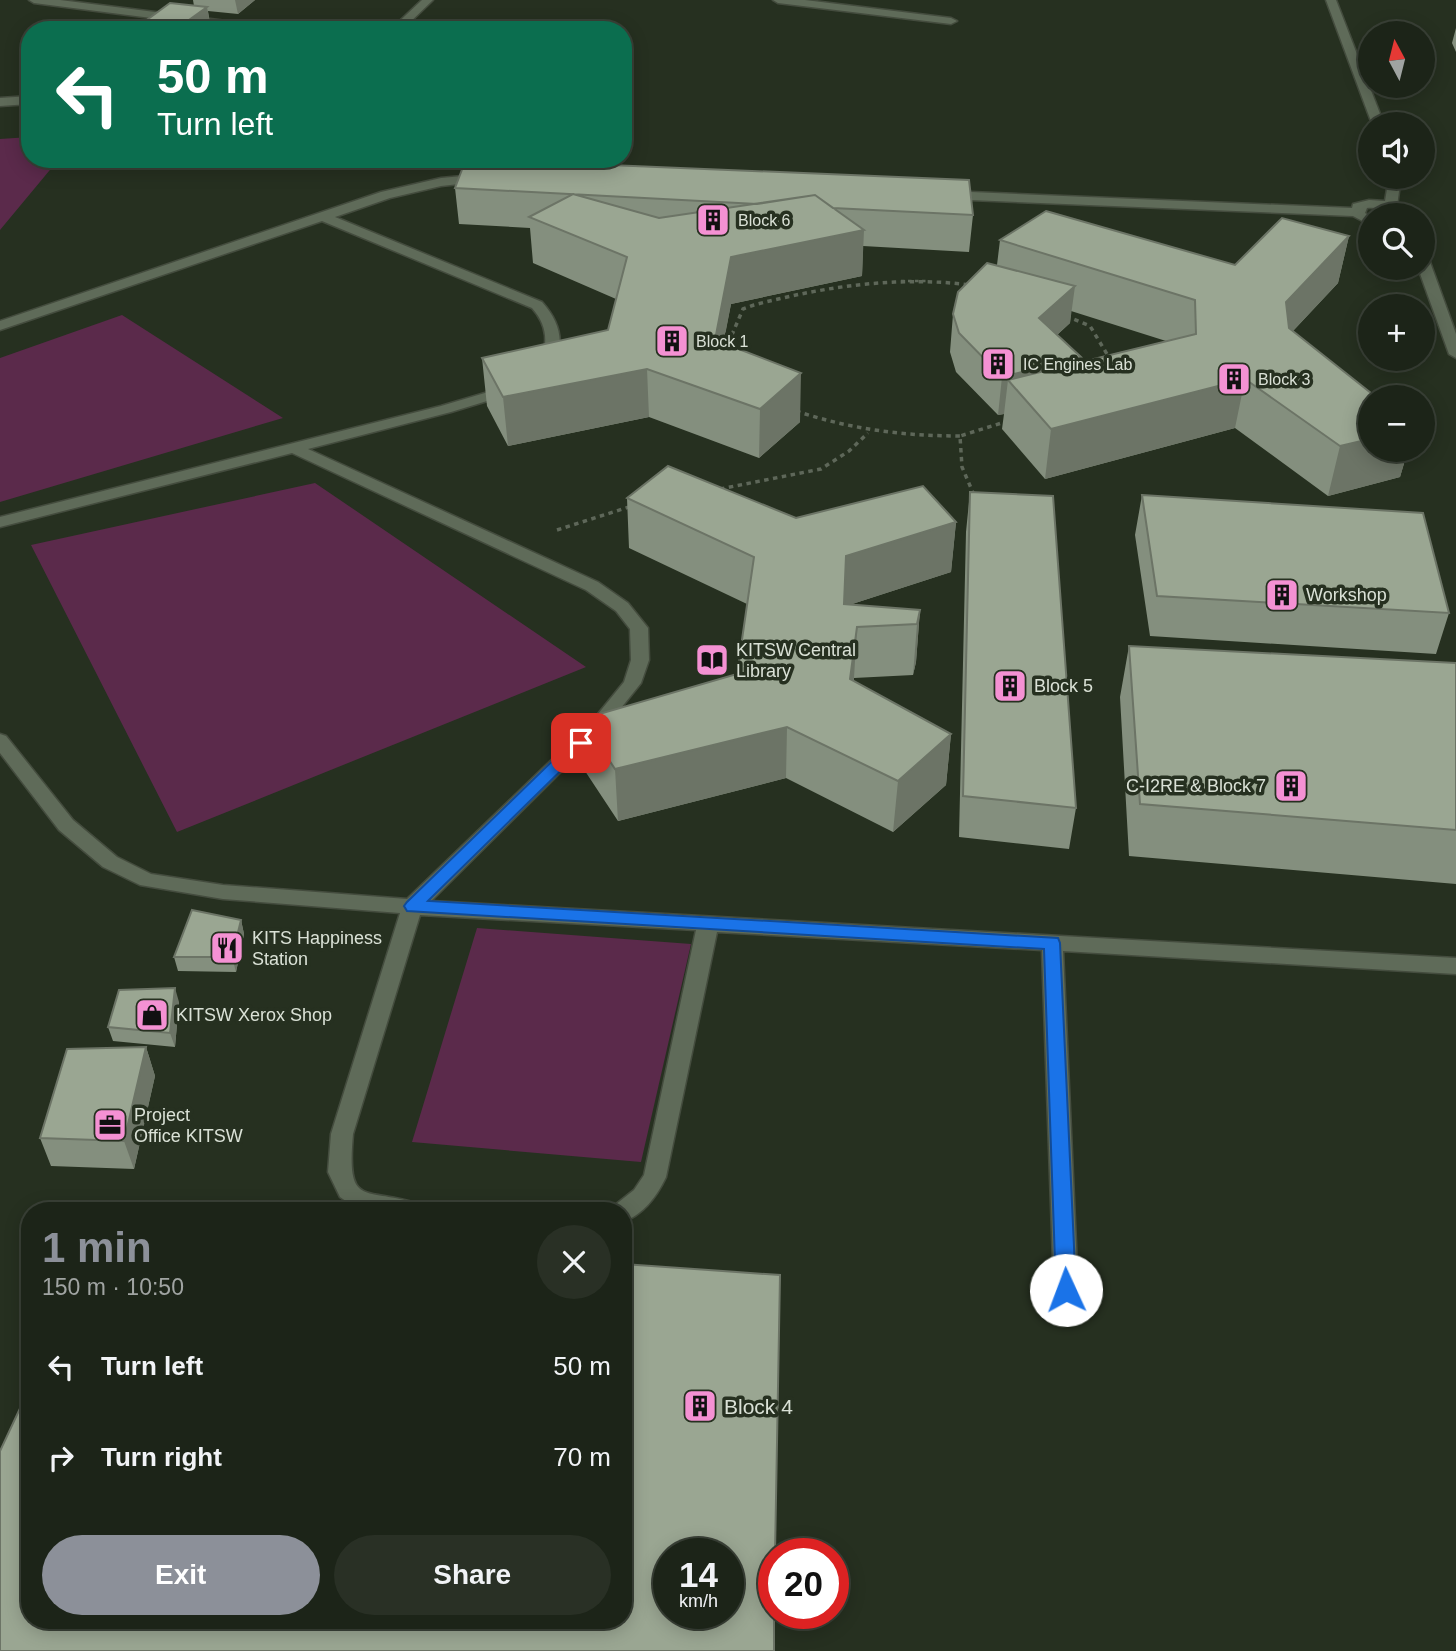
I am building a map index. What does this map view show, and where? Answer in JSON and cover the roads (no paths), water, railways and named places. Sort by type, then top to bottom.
[{"type":"lane","points":[[34,0],[206,21]]},
{"type":"lane","points":[[405,21],[428,0]]},
{"type":"lane","points":[[778,0],[951,20]]},
{"type":"lane","points":[[1331,0],[1373,112]]},
{"type":"lane","points":[[170,21],[176,17]]},
{"type":"lane","points":[[0,102],[21,101]]},
{"type":"lane","points":[[0,326],[386,195],[441,182],[502,177]]},
{"type":"lane","points":[[937,195],[1357,212],[1358,208]]},
{"type":"lane","points":[[0,522],[494,396],[531,379],[547,367],[554,348],[549,317],[537,305],[324,217]]},
{"type":"lane","points":[[1429,280],[1456,354]]},
{"type":"lane","points":[[294,448],[592,586],[622,607],[639,628],[640,660],[632,683],[599,724],[412,906],[341,1134],[342,1183],[357,1198],[368,1202]]},
{"type":"lane","points":[[0,740],[66,825],[110,862],[148,880],[223,892],[708,924],[1456,966]]},
{"type":"lane","points":[[632,1205],[642,1197],[655,1177],[708,924]]},
{"type":"lane","points":[[1052,943],[1066,1290]]},
{"type":"place","name":"Block 6","points":[[713,220]]},
{"type":"place","name":"Block 1","points":[[672,341]]},
{"type":"place","name":"IC Engines Lab","points":[[998,364]]},
{"type":"place","name":"Block 3","points":[[1234,379]]},
{"type":"place","name":"Workshop","points":[[1282,595]]},
{"type":"place","name":"KITSW Central Library","points":[[712,660]]},
{"type":"place","name":"Block 5","points":[[1010,686]]},
{"type":"place","name":"C-I2RE & Block 7","points":[[1291,786]]},
{"type":"place","name":"KITS Happiness Station","points":[[227,948]]},
{"type":"place","name":"KITSW Xerox Shop","points":[[152,1015]]},
{"type":"place","name":"Project Office KITSW","points":[[110,1125]]},
{"type":"place","name":"Block 4","points":[[700,1406]]}]
